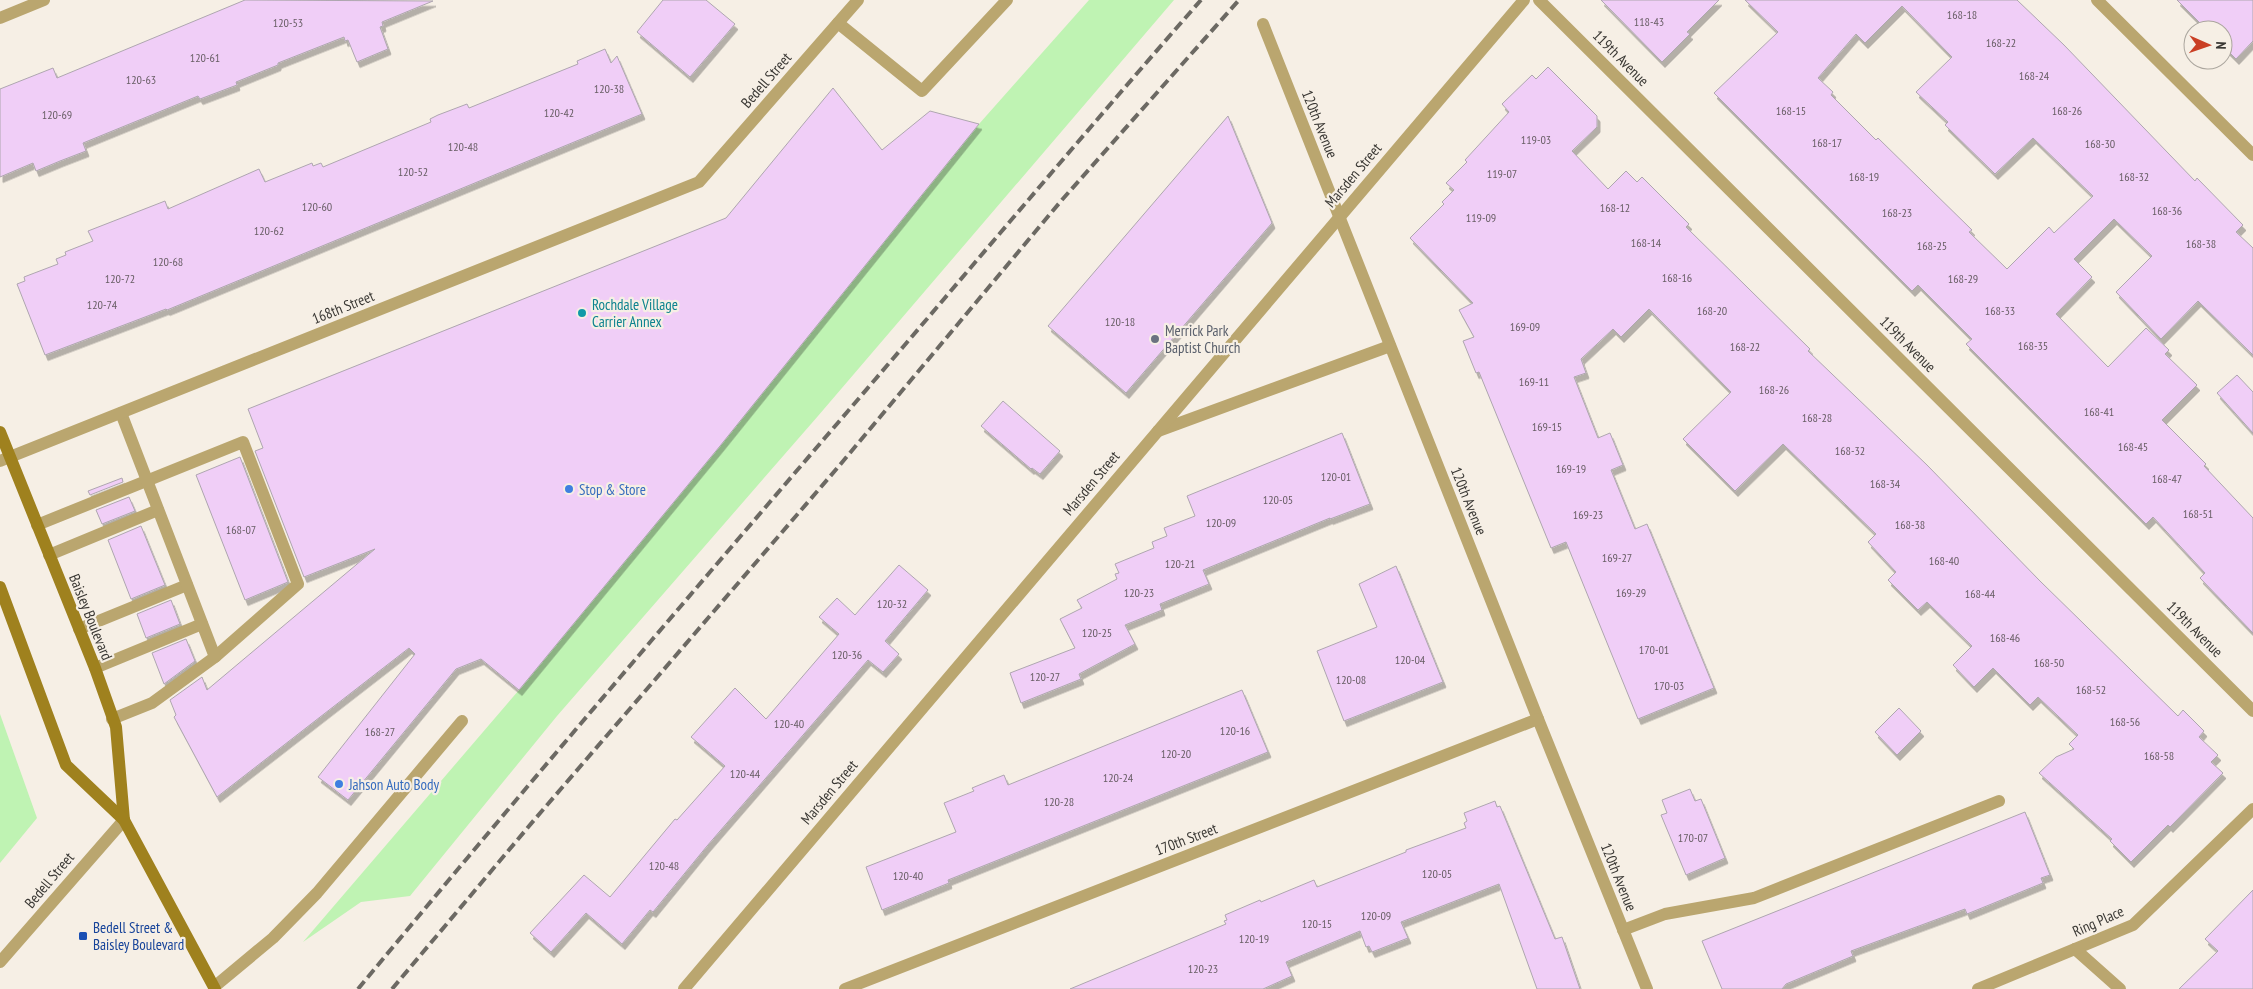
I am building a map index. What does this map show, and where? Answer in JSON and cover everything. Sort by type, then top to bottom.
[{"type":"main road","name":"Baisley Boulevard","points":[[0,432],[5,460],[37,525],[95,668],[116,728],[124,820]]},
{"type":"main road","name":"Baisley Boulevard","points":[[0,587],[66,765],[124,820],[215,988]]},
{"type":"street","points":[[0,18],[44,0]]},
{"type":"street","name":"Bedell Street","points":[[699,182],[858,0]]},
{"type":"street","points":[[838,23],[922,91],[1007,0]]},
{"type":"street","name":"Marsden Street","points":[[684,989],[1524,0]]},
{"type":"street","name":"119th Avenue","points":[[1539,0],[2253,710]]},
{"type":"street","points":[[2097,0],[2253,156]]},
{"type":"street","name":"120th Avenue","points":[[1263,24],[1647,989]]},
{"type":"street","name":"168th Street","points":[[5,460],[699,182]]},
{"type":"street","points":[[1156,432],[1390,346]]},
{"type":"street","points":[[121,413],[215,657]]},
{"type":"street","points":[[37,525],[244,442],[298,584],[215,657],[152,703],[112,719]]},
{"type":"street","points":[[49,555],[158,510]]},
{"type":"street","points":[[79,629],[187,585]]},
{"type":"street","points":[[95,668],[202,624]]},
{"type":"street","name":"170th Street","points":[[845,989],[1538,718]]},
{"type":"street","points":[[215,988],[273,938],[317,893],[462,721]]},
{"type":"street","points":[[1623,930],[1665,914],[1754,898],[1999,801]]},
{"type":"street","name":"Ring Place","points":[[1978,989],[2133,925],[2253,808]]},
{"type":"street","name":"Bedell Street","points":[[0,962],[124,820]]},
{"type":"street","points":[[2075,949],[2120,989]]},
{"type":"green space","points":[[1089,0],[1174,0],[818,416],[557,716],[410,896],[361,902],[303,942],[519,690],[979,124]]},
{"type":"green space","points":[[0,714],[37,818],[0,863]]},
{"type":"building","points":[[245,0],[433,1],[382,22],[383,26],[380,27],[388,49],[357,62],[348,40],[345,41],[344,37],[278,63],[278,65],[236,82],[237,85],[200,99],[198,96],[83,143],[86,151],[36,171],[33,163],[0,177],[0,89],[53,68],[57,78]]},
{"type":"building","points":[[663,0],[706,0],[735,24],[690,77],[637,32]]},
{"type":"building","points":[[1601,0],[1719,0],[1687,32],[1690,34],[1662,62]]},
{"type":"building","points":[[1745,0],[2017,0],[2064,45],[2195,181],[2197,178],[2243,225],[2236,232],[2253,248],[2253,355],[2198,301],[2161,339],[2116,292],[2152,256],[2114,219],[2074,259],[2092,277],[2056,314],[2108,367],[2146,328],[2169,350],[2165,354],[2197,385],[2162,420],[2206,464],[2204,466],[2253,518],[2253,633],[2200,578],[2205,573],[2153,517],[2146,524],[1966,344],[1972,339],[1918,285],[1912,291],[1714,93],[1778,32]],"holes":[[[1902,6],[1952,57],[1916,92],[1948,122],[1945,125],[1995,174],[2033,138],[2093,196],[2054,233],[2049,227],[2007,269],[1969,232],[1972,230],[1831,95],[1833,92],[1818,78],[1856,34],[1865,43]]]},
{"type":"building","points":[[2177,0],[2253,0],[2253,41],[2236,59],[2233,56],[2233,20],[2197,20]]},
{"type":"building","points":[[605,49],[611,63],[617,56],[642,114],[167,310],[45,355],[17,284],[25,281],[24,277],[58,264],[56,259],[66,255],[65,252],[93,241],[88,231],[165,201],[168,209],[259,169],[265,182],[312,163],[313,166],[321,163],[323,167],[431,122],[430,119],[438,115],[467,104],[469,108],[578,64],[577,61]]},
{"type":"building","points":[[1548,67],[1597,116],[1597,127],[1572,151],[1608,189],[1626,171],[1637,182],[1642,177],[1689,224],[1686,227],[1810,349],[1808,351],[1927,465],[2040,581],[2178,716],[2183,710],[2204,731],[2199,737],[2218,755],[2211,762],[2223,773],[2170,827],[2168,825],[2131,862],[2110,841],[2112,839],[2039,773],[2056,757],[2074,749],[2069,744],[2078,735],[2038,697],[2030,705],[1993,668],[1974,687],[1953,665],[1972,646],[1927,602],[1918,610],[1888,580],[1896,572],[1868,542],[1876,534],[1783,444],[1735,491],[1683,439],[1731,392],[1649,309],[1621,337],[1613,329],[1581,359],[1586,373],[1574,377],[1598,438],[1610,433],[1623,465],[1611,470],[1635,529],[1647,524],[1714,688],[1638,719],[1566,542],[1551,548],[1479,372],[1476,373],[1463,341],[1474,337],[1459,310],[1473,303],[1410,238],[1444,204],[1442,202],[1454,190],[1446,183],[1467,162],[1465,160],[1509,112],[1502,104],[1532,75],[1536,79]]},
{"type":"building","points":[[833,88],[882,150],[930,111],[979,124],[720,446],[519,690],[481,659],[456,669],[348,800],[318,777],[415,654],[409,648],[217,797],[174,717],[176,715],[170,700],[202,677],[207,690],[375,549],[304,577],[255,451],[263,448],[248,409],[726,218]]},
{"type":"building","points":[[1228,116],[1272,223],[1126,393],[1048,326]]},
{"type":"building","points":[[2237,375],[2253,392],[2253,433],[2217,393]]},
{"type":"building","points":[[1003,401],[1060,451],[1040,474],[1031,469],[981,426]]},
{"type":"building","points":[[1342,433],[1370,504],[1330,518],[1203,570],[1209,584],[1160,604],[1162,610],[1125,625],[1135,644],[1079,674],[1081,679],[1021,703],[1010,673],[1075,648],[1060,619],[1082,608],[1077,600],[1117,579],[1115,574],[1119,573],[1115,564],[1154,548],[1152,542],[1167,536],[1164,528],[1195,516],[1187,496]]},
{"type":"building","points":[[240,457],[288,582],[245,600],[196,475]]},
{"type":"building","points":[[122,478],[123,482],[90,495],[88,491]]},
{"type":"building","points":[[129,497],[135,511],[102,524],[96,510]]},
{"type":"building","points":[[141,526],[165,585],[131,599],[108,540]]},
{"type":"building","points":[[899,565],[928,590],[885,641],[899,654],[883,672],[868,660],[707,846],[653,912],[650,910],[622,944],[586,913],[551,952],[530,933],[584,875],[610,897],[675,819],[677,820],[725,766],[691,737],[735,688],[766,719],[839,634],[819,617],[837,598],[855,615]]},
{"type":"building","points":[[1396,566],[1443,682],[1344,721],[1317,651],[1377,627],[1359,584]]},
{"type":"building","points":[[171,600],[180,624],[146,638],[137,614]]},
{"type":"building","points":[[186,639],[195,661],[164,684],[152,653]]},
{"type":"building","points":[[1242,690],[1268,752],[948,880],[949,883],[882,910],[866,867],[956,832],[944,803],[974,791],[972,788],[1004,775],[1008,785]]},
{"type":"building","points":[[1899,708],[1921,731],[1897,755],[1875,732]]},
{"type":"building","points":[[1690,789],[1695,801],[1701,799],[1725,858],[1686,875],[1661,815],[1667,813],[1662,800]]},
{"type":"building","points":[[1495,801],[1497,807],[1500,806],[1555,939],[1562,937],[1580,989],[1537,989],[1499,884],[1401,922],[1408,938],[1372,952],[1369,946],[1366,947],[1360,931],[1286,962],[1292,976],[1263,989],[1070,989],[1226,924],[1224,921],[1227,920],[1225,915],[1260,900],[1261,902],[1314,880],[1317,887],[1406,852],[1406,850],[1466,828],[1464,823],[1467,821],[1464,813]]},
{"type":"building","points":[[2025,812],[2050,875],[2041,878],[2043,883],[1967,914],[1965,909],[1851,951],[1853,956],[1786,984],[1782,989],[1722,989],[1702,941]]},
{"type":"building","points":[[2253,890],[2253,989],[2179,989],[2218,951],[2205,939]]},
{"type":"railway","points":[[358,989],[629,667],[1201,0]]},
{"type":"railway","points":[[392,989],[535,819],[839,466],[1061,201],[1239,0]]},
{"type":"place","name":"Rochdale Village Carrier Annex","points":[[582,313]]},
{"type":"place","name":"Merrick Park Baptist Church","points":[[1155,339]]},
{"type":"place","name":"Stop & Store","points":[[569,489]]},
{"type":"place","name":"Jahson Auto Body","points":[[339,784]]},
{"type":"place","name":"Bedell Street & Baisley Boulevard","points":[[83,936]]}]
